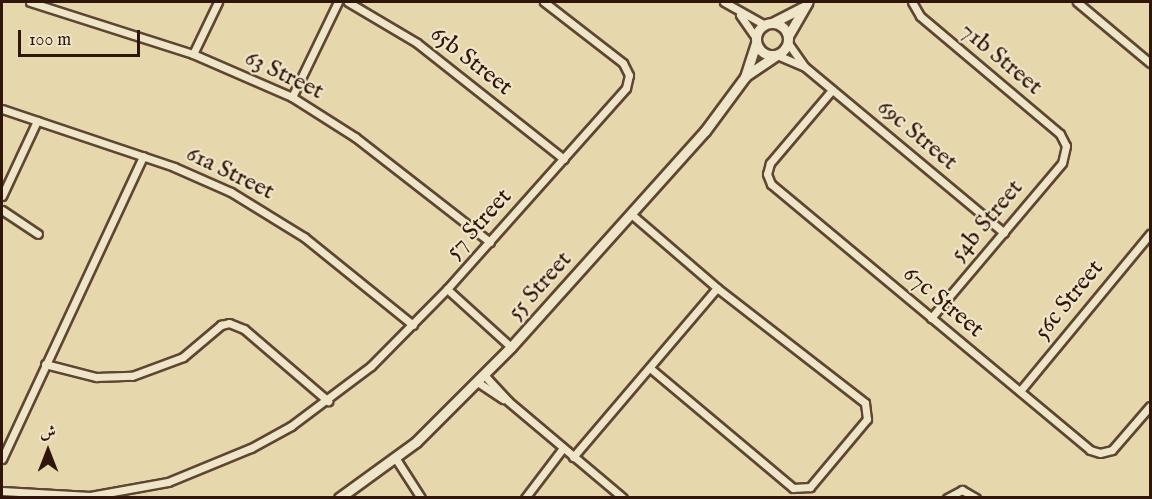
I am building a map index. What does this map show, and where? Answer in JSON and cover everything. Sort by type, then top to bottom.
[{"type":"street","name":"63 Street","points":[[30,2],[193,54],[292,98],[356,137],[490,242]]},
{"type":"street","points":[[193,54],[218,2]]},
{"type":"street","points":[[292,98],[338,2]]},
{"type":"street","name":"65b Street","points":[[348,2],[417,43],[564,159]]},
{"type":"street","name":"57 Street","points":[[2,491],[55,497],[127,495],[210,467],[251,448],[328,401],[413,325],[626,88],[627,68],[618,58],[544,2]]},
{"type":"street","points":[[724,2],[738,13],[765,54],[776,55],[788,40],[806,4]]},
{"type":"street","name":"71b Street","points":[[912,2],[920,16],[1060,134],[1066,146]]},
{"type":"street","points":[[1077,2],[1149,58]]},
{"type":"street","points":[[756,40],[769,24],[806,4]]},
{"type":"street","points":[[738,13],[782,27],[788,40]]},
{"type":"street","name":"55 Street","points":[[745,77],[756,40]]},
{"type":"street","name":"69c Street","points":[[788,40],[806,67],[1004,233]]},
{"type":"street","name":"69c Street","points":[[776,55],[806,67]]},
{"type":"street","name":"55 Street","points":[[339,498],[396,459],[482,379],[687,153],[745,77],[776,55]]},
{"type":"street","name":"67c Street","points":[[832,90],[774,158],[767,174],[776,188],[1090,450],[1100,453],[1112,450],[1150,406]]},
{"type":"street","name":"61a Street","points":[[2,109],[143,156],[210,182],[286,224],[413,325]]},
{"type":"street","points":[[2,196],[37,121]]},
{"type":"street","name":"54b Street","points":[[930,318],[1062,163],[1066,146]]},
{"type":"street","points":[[2,459],[143,156]]},
{"type":"street","points":[[2,210],[38,234]]},
{"type":"street","points":[[631,214],[717,288],[865,403],[867,419],[810,487],[793,488],[651,369]]},
{"type":"street","name":"56c Street","points":[[1020,391],[1150,234]]},
{"type":"street","points":[[573,457],[651,369],[717,288]]},
{"type":"street","points":[[447,289],[511,347]]},
{"type":"street","points":[[45,364],[96,377],[132,376],[183,357],[221,325],[229,323],[244,329],[328,401]]},
{"type":"street","points":[[482,379],[623,498]]},
{"type":"street","points":[[525,498],[563,448]]},
{"type":"street","points":[[396,459],[421,498]]},
{"type":"street","points":[[947,498],[963,490],[976,498]]}]
